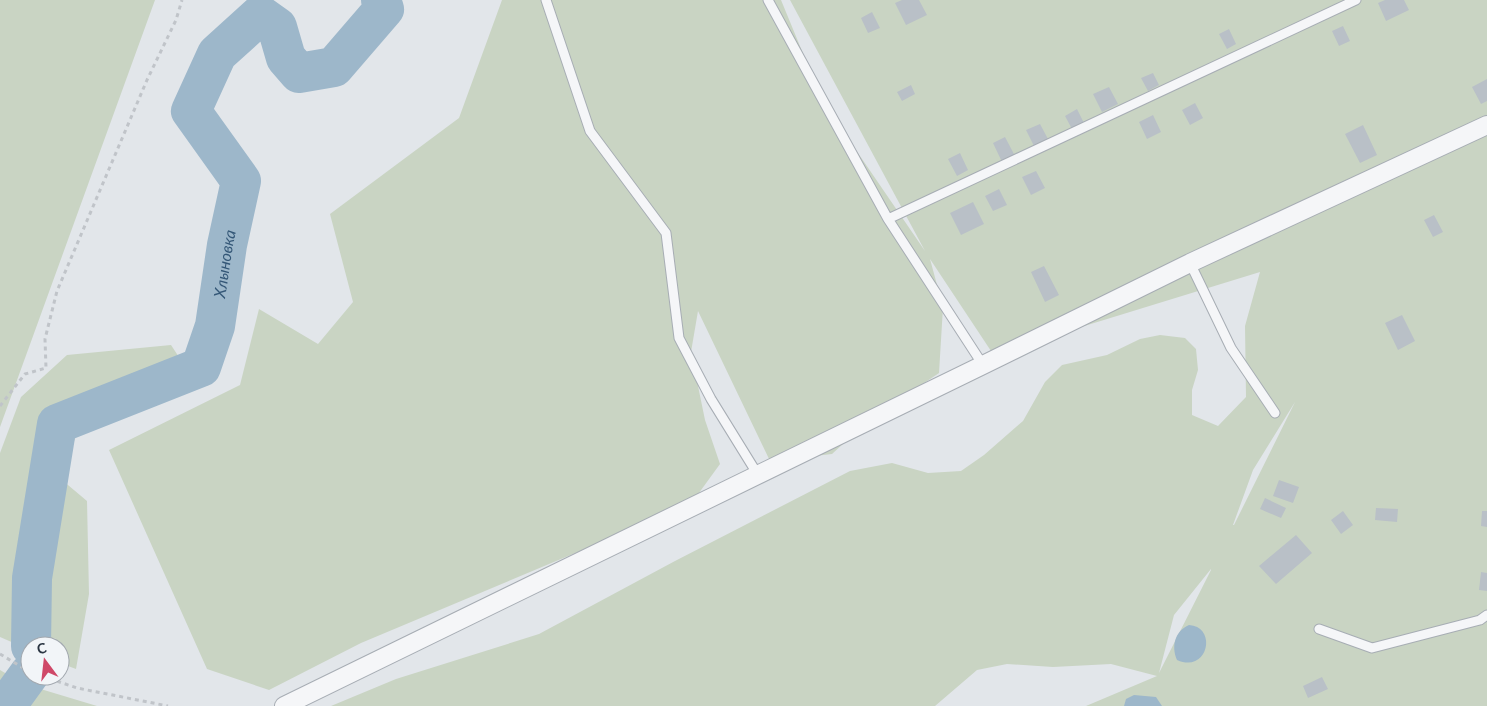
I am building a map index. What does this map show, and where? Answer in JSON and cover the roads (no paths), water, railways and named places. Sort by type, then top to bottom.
[{"type":"street","points":[[284,706],[983,366],[1190,263],[1487,125]]},
{"type":"lane","points":[[546,0],[590,132],[666,233],[679,338],[711,399],[758,476]]},
{"type":"lane","points":[[768,0],[888,219],[983,366]]},
{"type":"lane","points":[[888,219],[1356,0]]},
{"type":"lane","points":[[1190,263],[1231,348],[1275,412]]},
{"type":"lane","points":[[1318,629],[1372,648],[1480,620],[1487,615]]},
{"type":"water","points":[[1189,625],[1198,628],[1204,633],[1206,649],[1196,661],[1188,663],[1177,660],[1174,644],[1180,631]]},
{"type":"water","points":[[1134,695],[1156,697],[1162,706],[1124,706],[1126,699]]},
{"type":"waterway","name":"Хлыновка","points":[[31,636],[32,578],[57,424],[201,367],[215,326],[227,245],[241,181],[191,111],[217,54],[260,15],[277,27],[286,58],[299,73],[334,67],[384,9],[381,0]]},
{"type":"waterway","name":"Хлыновка","points":[[6,706],[21,686]]}]
